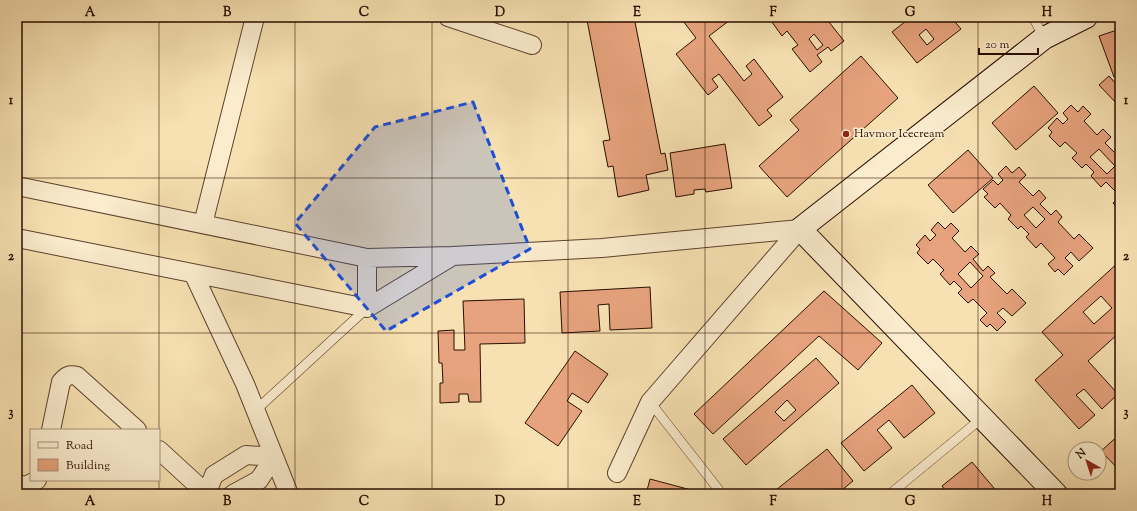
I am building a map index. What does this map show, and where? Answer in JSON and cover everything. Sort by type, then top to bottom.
[{"type":"street","points":[[203,224],[255,17]]},
{"type":"street","points":[[448,17],[532,45]]},
{"type":"street","points":[[618,473],[650,402],[800,229],[1044,38],[1086,17]]},
{"type":"street","points":[[17,186],[366,258],[452,256],[602,248],[800,229]]},
{"type":"street","points":[[800,229],[1056,494]]},
{"type":"street","points":[[17,238],[194,275],[367,308],[452,256]]},
{"type":"street","points":[[366,258],[367,308]]},
{"type":"street","points":[[194,275],[256,410],[289,494]]},
{"type":"street","points":[[51,429],[61,382],[66,376],[71,375],[77,376],[136,429]]},
{"type":"street","points":[[160,451],[208,494],[214,475],[246,455],[274,457]]},
{"type":"street","points":[[233,494],[260,480],[274,457]]},
{"type":"street","points":[[17,484],[26,486],[35,481]]},
{"type":"lane","points":[[1033,17],[1044,38]]},
{"type":"lane","points":[[256,410],[367,308]]},
{"type":"lane","points":[[650,402],[722,494]]},
{"type":"lane","points":[[890,494],[982,418]]},
{"type":"highlighted area","points":[[473,102],[530,249],[386,331],[295,223],[375,127]]},
{"type":"building","points":[[602,17],[634,17],[661,154],[665,153],[668,170],[646,175],[649,190],[618,197],[613,166],[608,167],[603,141],[610,140],[587,20]]},
{"type":"building","points":[[680,17],[734,17],[709,36],[744,81],[752,74],[746,66],[754,59],[783,97],[767,110],[772,116],[759,126],[719,74],[712,79],[718,87],[708,95],[676,54],[696,38]]},
{"type":"building","points":[[792,17],[793,19],[796,17],[825,17],[844,41],[831,51],[828,47],[817,55],[822,62],[810,72],[792,49],[798,45],[787,31],[782,36],[769,18]],"holes":[[[814,34],[823,45],[817,50],[809,39]]]},
{"type":"building","points":[[911,17],[951,17],[961,29],[917,63],[892,32]],"holes":[[[926,29],[934,39],[927,45],[919,35]]]},
{"type":"building","points":[[1120,29],[1120,75],[1114,77],[1099,36]]},
{"type":"building","points":[[861,56],[898,98],[787,197],[759,166],[799,130],[790,120]]},
{"type":"building","points":[[1109,76],[1117,85],[1120,82],[1120,107],[1099,85]]},
{"type":"building","points":[[1034,86],[1058,113],[1016,150],[992,123]]},
{"type":"building","points":[[1071,105],[1078,112],[1083,106],[1091,114],[1084,121],[1097,135],[1103,129],[1111,137],[1105,143],[1116,154],[1120,150],[1120,196],[1106,182],[1101,187],[1091,176],[1094,172],[1086,164],[1082,168],[1072,158],[1077,153],[1065,142],[1060,147],[1049,136],[1052,132],[1048,128],[1057,118],[1063,124],[1068,119],[1063,113]],"holes":[[[1099,149],[1115,166],[1107,174],[1090,157]]]},
{"type":"building","points":[[725,144],[732,188],[706,192],[705,189],[694,190],[694,194],[676,197],[670,153]]},
{"type":"building","points":[[968,150],[993,178],[953,213],[928,185]]},
{"type":"building","points":[[1006,166],[1012,173],[1019,167],[1026,175],[1019,182],[1033,196],[1039,190],[1046,198],[1040,204],[1051,215],[1056,210],[1062,217],[1058,222],[1074,239],[1079,234],[1093,248],[1079,261],[1071,252],[1065,258],[1073,266],[1064,275],[1058,269],[1055,272],[1048,264],[1055,258],[1041,243],[1036,248],[1026,237],[1029,234],[1021,226],[1018,229],[1008,219],[1011,215],[1000,203],[995,208],[984,197],[988,194],[983,189],[993,180],[998,185],[1003,180],[998,174]],"holes":[[[1033,207],[1045,219],[1036,228],[1024,215]]]},
{"type":"building","points":[[1120,196],[1120,211],[1113,203]]},
{"type":"building","points":[[938,222],[945,229],[951,223],[959,231],[952,238],[965,252],[971,246],[979,254],[973,259],[983,271],[988,266],[995,273],[990,277],[1007,294],[1012,289],[1026,303],[1012,316],[1003,308],[997,313],[1006,322],[997,331],[990,324],[987,327],[980,320],[987,313],[973,299],[968,303],[958,293],[962,289],[954,281],[950,285],[940,274],[944,270],[933,259],[928,264],[917,253],[920,249],[916,245],[925,235],[930,241],[936,235],[931,230]],"holes":[[[970,262],[983,276],[971,288],[958,274]]]},
{"type":"building","points":[[1120,261],[1120,332],[1088,361],[1118,394],[1102,409],[1084,389],[1076,395],[1095,415],[1079,429],[1035,380],[1063,355],[1042,332]],"holes":[[[1101,296],[1112,308],[1094,324],[1083,312]]]},
{"type":"building","points":[[650,287],[652,328],[610,330],[609,304],[598,305],[600,331],[562,333],[560,292]]},
{"type":"building","points":[[824,291],[882,343],[858,370],[819,336],[713,434],[694,414]]},
{"type":"building","points":[[524,299],[525,343],[480,344],[481,402],[469,402],[468,394],[459,394],[459,402],[440,403],[440,383],[443,383],[442,363],[439,363],[438,331],[454,330],[454,350],[465,350],[463,301]]},
{"type":"building","points":[[575,351],[608,374],[588,403],[572,393],[567,401],[582,411],[558,446],[525,423]]},
{"type":"building","points":[[816,358],[839,383],[746,465],[723,439]],"holes":[[[787,400],[796,410],[784,421],[775,412]]]},
{"type":"building","points":[[912,385],[935,413],[904,438],[889,420],[877,430],[892,448],[864,471],[841,443]]},
{"type":"building","points":[[1120,434],[1120,471],[1107,457],[1107,446]]},
{"type":"building","points":[[827,449],[853,481],[837,494],[813,494],[811,492],[808,494],[771,494]]},
{"type":"building","points":[[972,462],[999,494],[948,494],[942,486]]},
{"type":"building","points":[[650,479],[695,491],[694,494],[646,494]]},
{"type":"place","name":"Havmor Icecream","points":[[846,134]]}]
